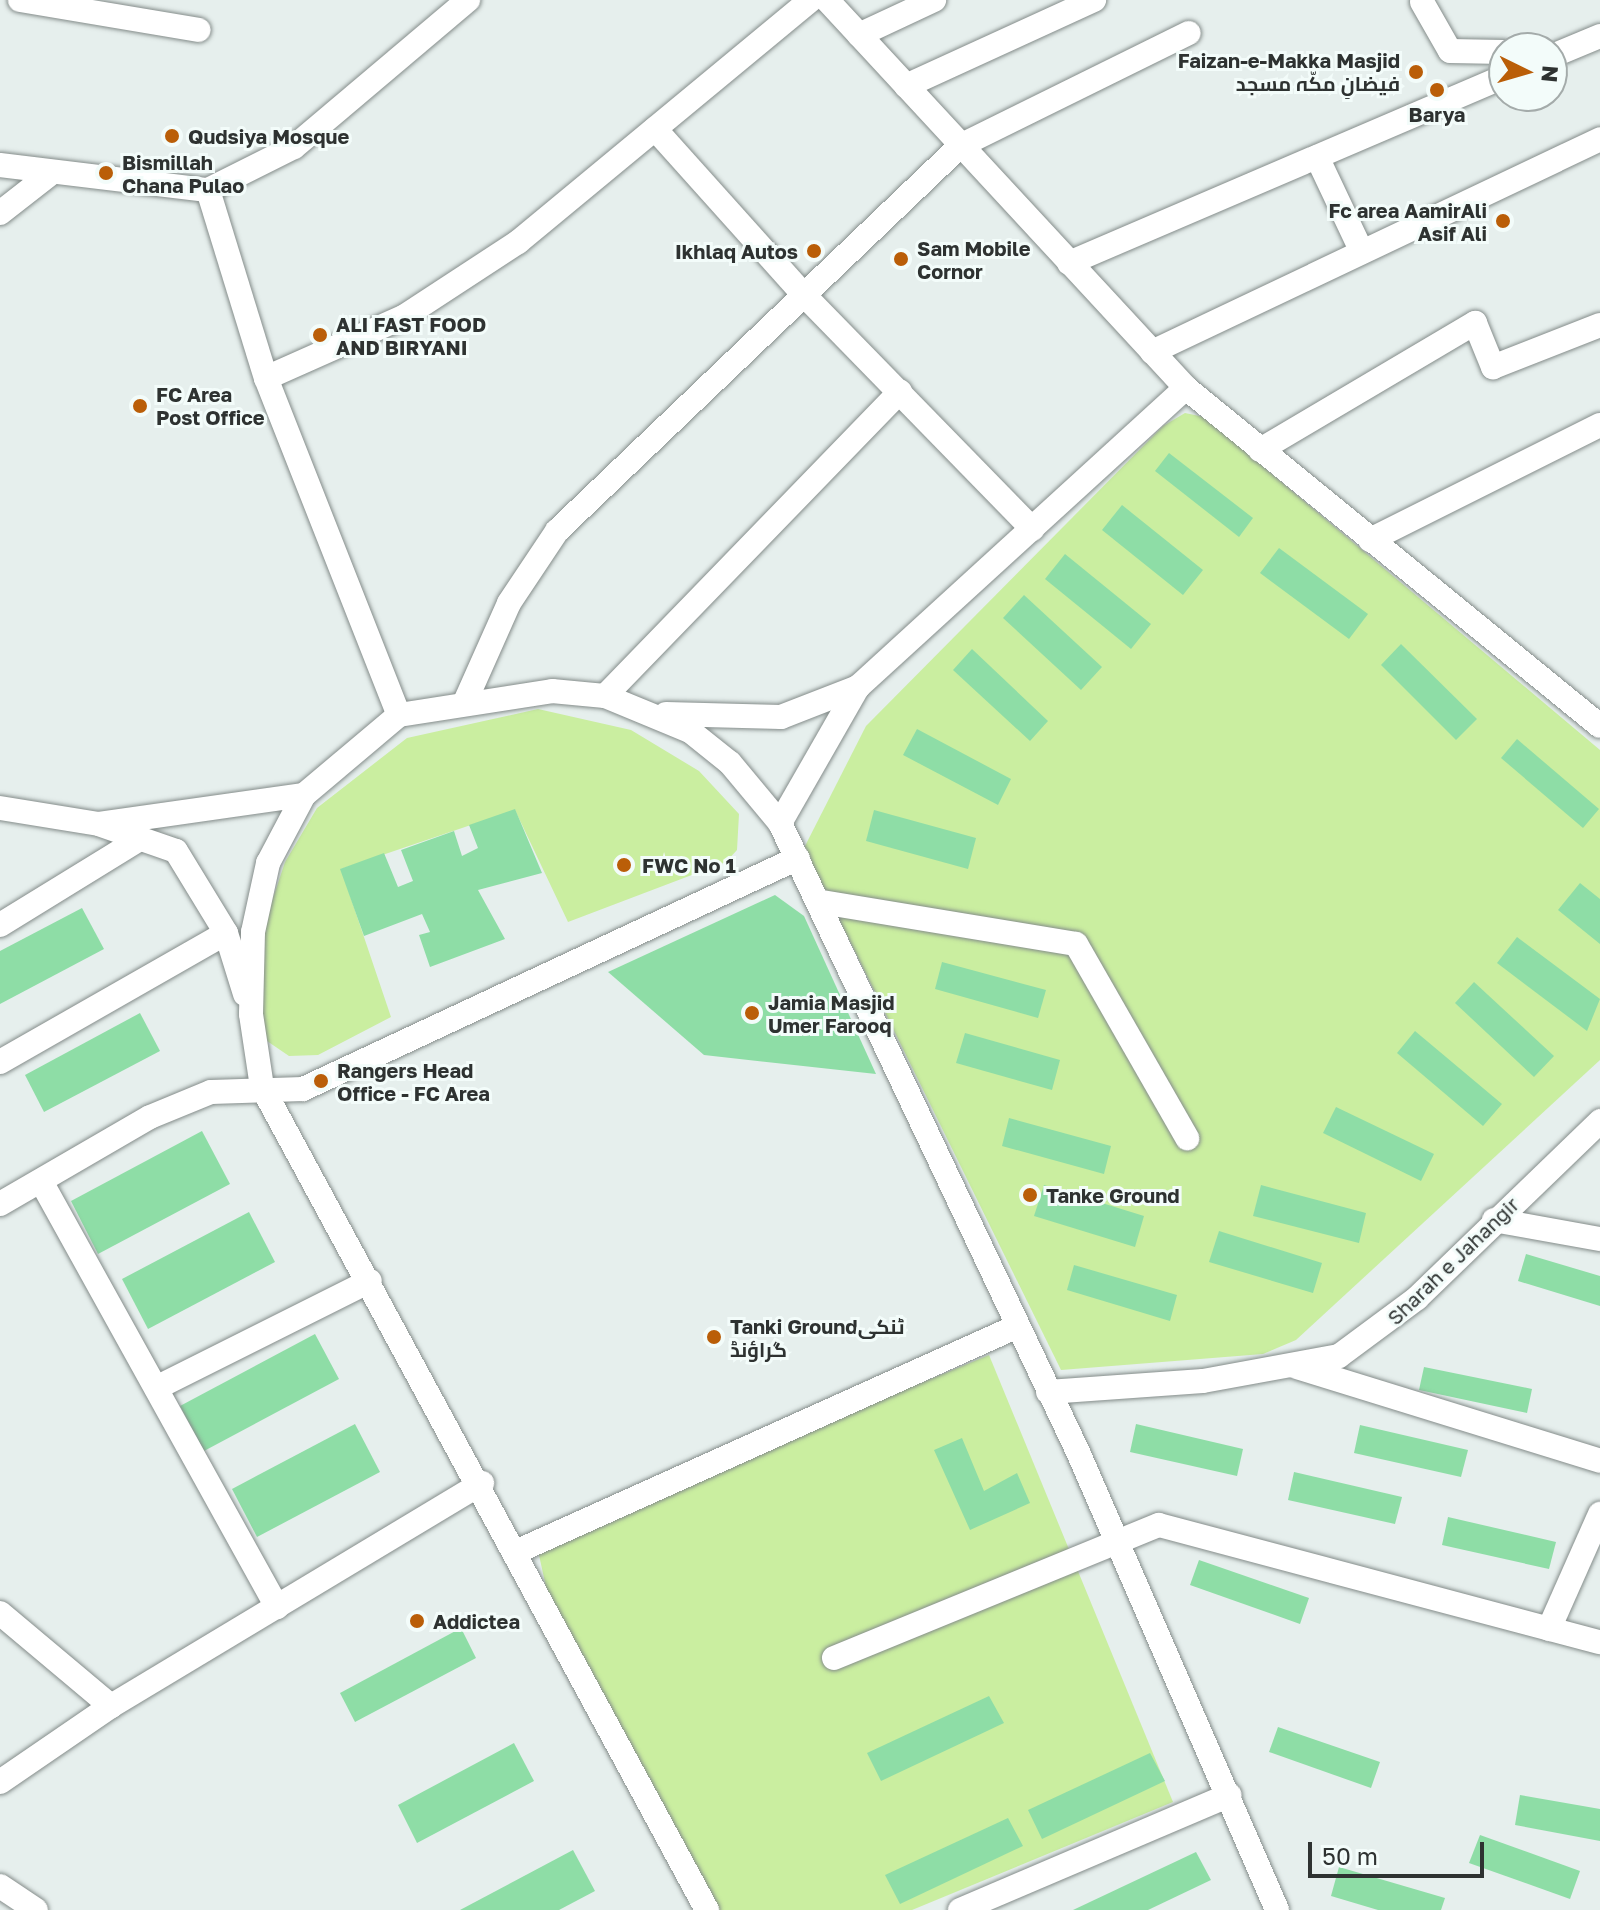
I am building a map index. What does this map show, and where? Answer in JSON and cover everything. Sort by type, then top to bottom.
[{"type":"street","points":[[20,0],[72,4],[199,30]]},
{"type":"street","points":[[0,165],[50,174],[208,190],[294,147],[468,0]]},
{"type":"street","points":[[266,378],[405,316],[518,242],[811,0]]},
{"type":"street","points":[[827,0],[1186,388],[1600,726]]},
{"type":"street","points":[[859,35],[934,0]]},
{"type":"street","points":[[906,86],[1094,0]]},
{"type":"street","points":[[1422,1],[1450,51],[1488,52]]},
{"type":"street","points":[[465,702],[509,603],[557,531],[960,146],[1189,33]]},
{"type":"street","points":[[1568,49],[1600,36]]},
{"type":"street","points":[[1069,263],[1488,84]]},
{"type":"street","points":[[655,129],[804,295],[1032,529]]},
{"type":"street","points":[[1152,352],[1600,139]]},
{"type":"street","points":[[1317,157],[1362,252]]},
{"type":"street","points":[[0,213],[50,174]]},
{"type":"street","points":[[208,190],[266,378],[399,715]]},
{"type":"street","points":[[1260,450],[1475,323],[1493,367],[1600,325]]},
{"type":"street","points":[[780,823],[858,687],[1186,388]]},
{"type":"street","points":[[605,696],[900,392]]},
{"type":"street","points":[[1370,540],[1600,425]]},
{"type":"street","points":[[652,713],[781,717],[858,687]]},
{"type":"street","points":[[251,1014],[253,932],[268,863],[304,795],[399,715],[465,702],[552,691],[605,696],[652,713],[730,763],[780,823],[822,902],[1118,1542],[1230,1795],[1277,1910]]},
{"type":"street","points":[[99,824],[304,795]]},
{"type":"street","points":[[0,808],[99,824],[176,851],[226,933],[251,1014],[262,1087],[482,1483],[707,1910]]},
{"type":"street","points":[[0,925],[138,840]]},
{"type":"street","points":[[0,1204],[42,1183],[150,1117],[211,1092],[262,1087],[303,1089],[798,858]]},
{"type":"street","points":[[822,902],[1076,944],[1187,1138]]},
{"type":"street","points":[[0,1062],[226,933]]},
{"type":"street","name":"Sharah e Jahangir","points":[[1048,1392],[1296,1367],[1339,1356],[1379,1332],[1600,1121]]},
{"type":"street","points":[[42,1183],[277,1607]]},
{"type":"street","points":[[1494,1220],[1600,1239]]},
{"type":"street","points":[[156,1388],[370,1281]]},
{"type":"street","points":[[518,1551],[1018,1326]]},
{"type":"street","points":[[1296,1367],[1600,1461]]},
{"type":"street","points":[[0,1782],[111,1706],[482,1483]]},
{"type":"street","points":[[1549,1629],[1600,1514]]},
{"type":"street","points":[[834,1658],[1159,1525],[1600,1642]]},
{"type":"street","points":[[0,1613],[111,1706]]},
{"type":"street","points":[[960,1910],[1230,1795]]},
{"type":"street","points":[[0,1886],[36,1910]]},
{"type":"green space","points":[[1185,413],[1204,417],[1600,750],[1600,1060],[1296,1340],[1263,1354],[1061,1370],[804,848],[866,726],[1163,426]]},
{"type":"green space","points":[[538,709],[631,730],[699,771],[739,814],[737,850],[726,862],[568,922],[515,810],[341,869],[391,1017],[318,1055],[289,1056],[267,1041],[256,1010],[267,916],[285,862],[317,808],[407,738]]},
{"type":"green space","points":[[989,1355],[1173,1802],[912,1910],[708,1910],[549,1601],[536,1541]]},
{"type":"building","points":[[1169,453],[1253,518],[1239,537],[1155,471]]},
{"type":"building","points":[[1122,505],[1203,570],[1183,595],[1102,530]]},
{"type":"building","points":[[1279,548],[1368,614],[1349,639],[1260,573]]},
{"type":"building","points":[[1065,554],[1151,624],[1131,649],[1045,579]]},
{"type":"building","points":[[1024,595],[1102,667],[1081,690],[1003,618]]},
{"type":"building","points":[[1401,644],[1477,719],[1456,740],[1381,665]]},
{"type":"building","points":[[972,649],[1048,721],[1030,741],[953,670]]},
{"type":"building","points":[[917,729],[1011,779],[998,805],[903,755]]},
{"type":"building","points":[[1517,739],[1599,809],[1583,828],[1501,758]]},
{"type":"building","points":[[515,809],[542,873],[478,890],[505,939],[430,967],[419,935],[430,932],[422,914],[364,936],[340,869],[384,853],[398,887],[413,881],[401,850],[454,831],[462,856],[478,848],[469,825]]},
{"type":"building","points":[[874,810],[976,838],[968,869],[866,841]]},
{"type":"building","points":[[1580,883],[1600,899],[1600,944],[1558,910]]},
{"type":"building","name":"Jamia Masjid Umer Farooq","points":[[775,895],[804,916],[876,1074],[704,1055],[608,972]]},
{"type":"building","points":[[82,908],[104,949],[0,1004],[0,951]]},
{"type":"building","points":[[1517,937],[1600,999],[1587,1031],[1497,963]]},
{"type":"building","points":[[942,962],[1046,990],[1038,1018],[935,989]]},
{"type":"building","points":[[1474,982],[1554,1056],[1534,1077],[1455,1003]]},
{"type":"building","points":[[140,1013],[160,1051],[44,1112],[25,1075]]},
{"type":"building","points":[[1415,1031],[1502,1104],[1483,1126],[1397,1053]]},
{"type":"building","points":[[965,1033],[1060,1060],[1052,1090],[956,1063]]},
{"type":"building","points":[[1336,1107],[1434,1154],[1421,1181],[1323,1133]]},
{"type":"building","points":[[1009,1118],[1111,1146],[1104,1174],[1002,1146]]},
{"type":"building","points":[[202,1131],[230,1184],[98,1254],[71,1201]]},
{"type":"building","points":[[1044,1185],[1144,1216],[1135,1247],[1034,1216]]},
{"type":"building","points":[[1261,1185],[1366,1213],[1359,1243],[1253,1216]]},
{"type":"building","points":[[249,1212],[275,1262],[148,1329],[122,1279]]},
{"type":"building","points":[[1219,1231],[1322,1263],[1313,1293],[1209,1262]]},
{"type":"building","points":[[1526,1254],[1600,1276],[1600,1306],[1518,1281]]},
{"type":"building","points":[[1074,1265],[1177,1295],[1170,1321],[1067,1290]]},
{"type":"building","points":[[315,1334],[339,1379],[204,1451],[180,1406]]},
{"type":"building","points":[[1424,1367],[1532,1389],[1527,1413],[1419,1390]]},
{"type":"building","points":[[355,1424],[380,1472],[257,1537],[232,1489]]},
{"type":"building","points":[[1136,1424],[1243,1449],[1237,1476],[1130,1452]]},
{"type":"building","points":[[1360,1425],[1468,1450],[1461,1477],[1354,1453]]},
{"type":"building","points":[[962,1438],[984,1491],[1017,1473],[1030,1503],[970,1530],[934,1450]]},
{"type":"building","points":[[1294,1472],[1402,1497],[1395,1524],[1288,1500]]},
{"type":"building","points":[[1448,1517],[1556,1542],[1549,1569],[1442,1545]]},
{"type":"building","points":[[1199,1560],[1309,1598],[1300,1624],[1190,1585]]},
{"type":"building","points":[[461,1628],[476,1658],[355,1722],[340,1693]]},
{"type":"building","points":[[989,1696],[1004,1723],[881,1781],[867,1753]]},
{"type":"building","points":[[1278,1727],[1380,1762],[1371,1788],[1269,1752]]},
{"type":"building","points":[[514,1743],[534,1781],[417,1843],[398,1805]]},
{"type":"building","points":[[1150,1753],[1165,1781],[1042,1839],[1028,1810]]},
{"type":"building","points":[[1520,1795],[1600,1809],[1600,1841],[1515,1825]]},
{"type":"building","points":[[1008,1818],[1023,1846],[900,1904],[885,1875]]},
{"type":"building","points":[[1480,1835],[1580,1871],[1570,1899],[1469,1863]]},
{"type":"building","points":[[573,1850],[595,1891],[559,1910],[460,1910]]},
{"type":"building","points":[[1196,1852],[1211,1880],[1148,1910],[1073,1910]]},
{"type":"building","points":[[1339,1867],[1445,1898],[1441,1910],[1378,1910],[1331,1896]]},
{"type":"place","name":"Faizan-e-Makka Masjid فیضانِ مکّہ مسجد","points":[[1416,72]]},
{"type":"place","name":"Barya","points":[[1437,90]]},
{"type":"place","name":"Qudsiya Mosque","points":[[172,136]]},
{"type":"place","name":"Bismillah Chana Pulao","points":[[106,173]]},
{"type":"place","name":"Fc area AamirAli Asif Ali","points":[[1503,221]]},
{"type":"place","name":"Ikhlaq Autos","points":[[814,251]]},
{"type":"place","name":"Sam Mobile Cornor","points":[[901,259]]},
{"type":"place","name":"ALI FAST FOOD AND BIRYANI","points":[[320,335]]},
{"type":"place","name":"FC Area Post Office","points":[[140,406]]},
{"type":"place","name":"FWC No 1","points":[[624,865]]},
{"type":"place","name":"Jamia Masjid Umer Farooq","points":[[752,1013]]},
{"type":"place","name":"Rangers Head Office - FC Area","points":[[321,1081]]},
{"type":"place","name":"Tanke Ground","points":[[1030,1195]]},
{"type":"place","name":"Tanki Groundٹنکی گراؤنڈ","points":[[714,1337]]},
{"type":"place","name":"Addictea","points":[[417,1621]]}]
